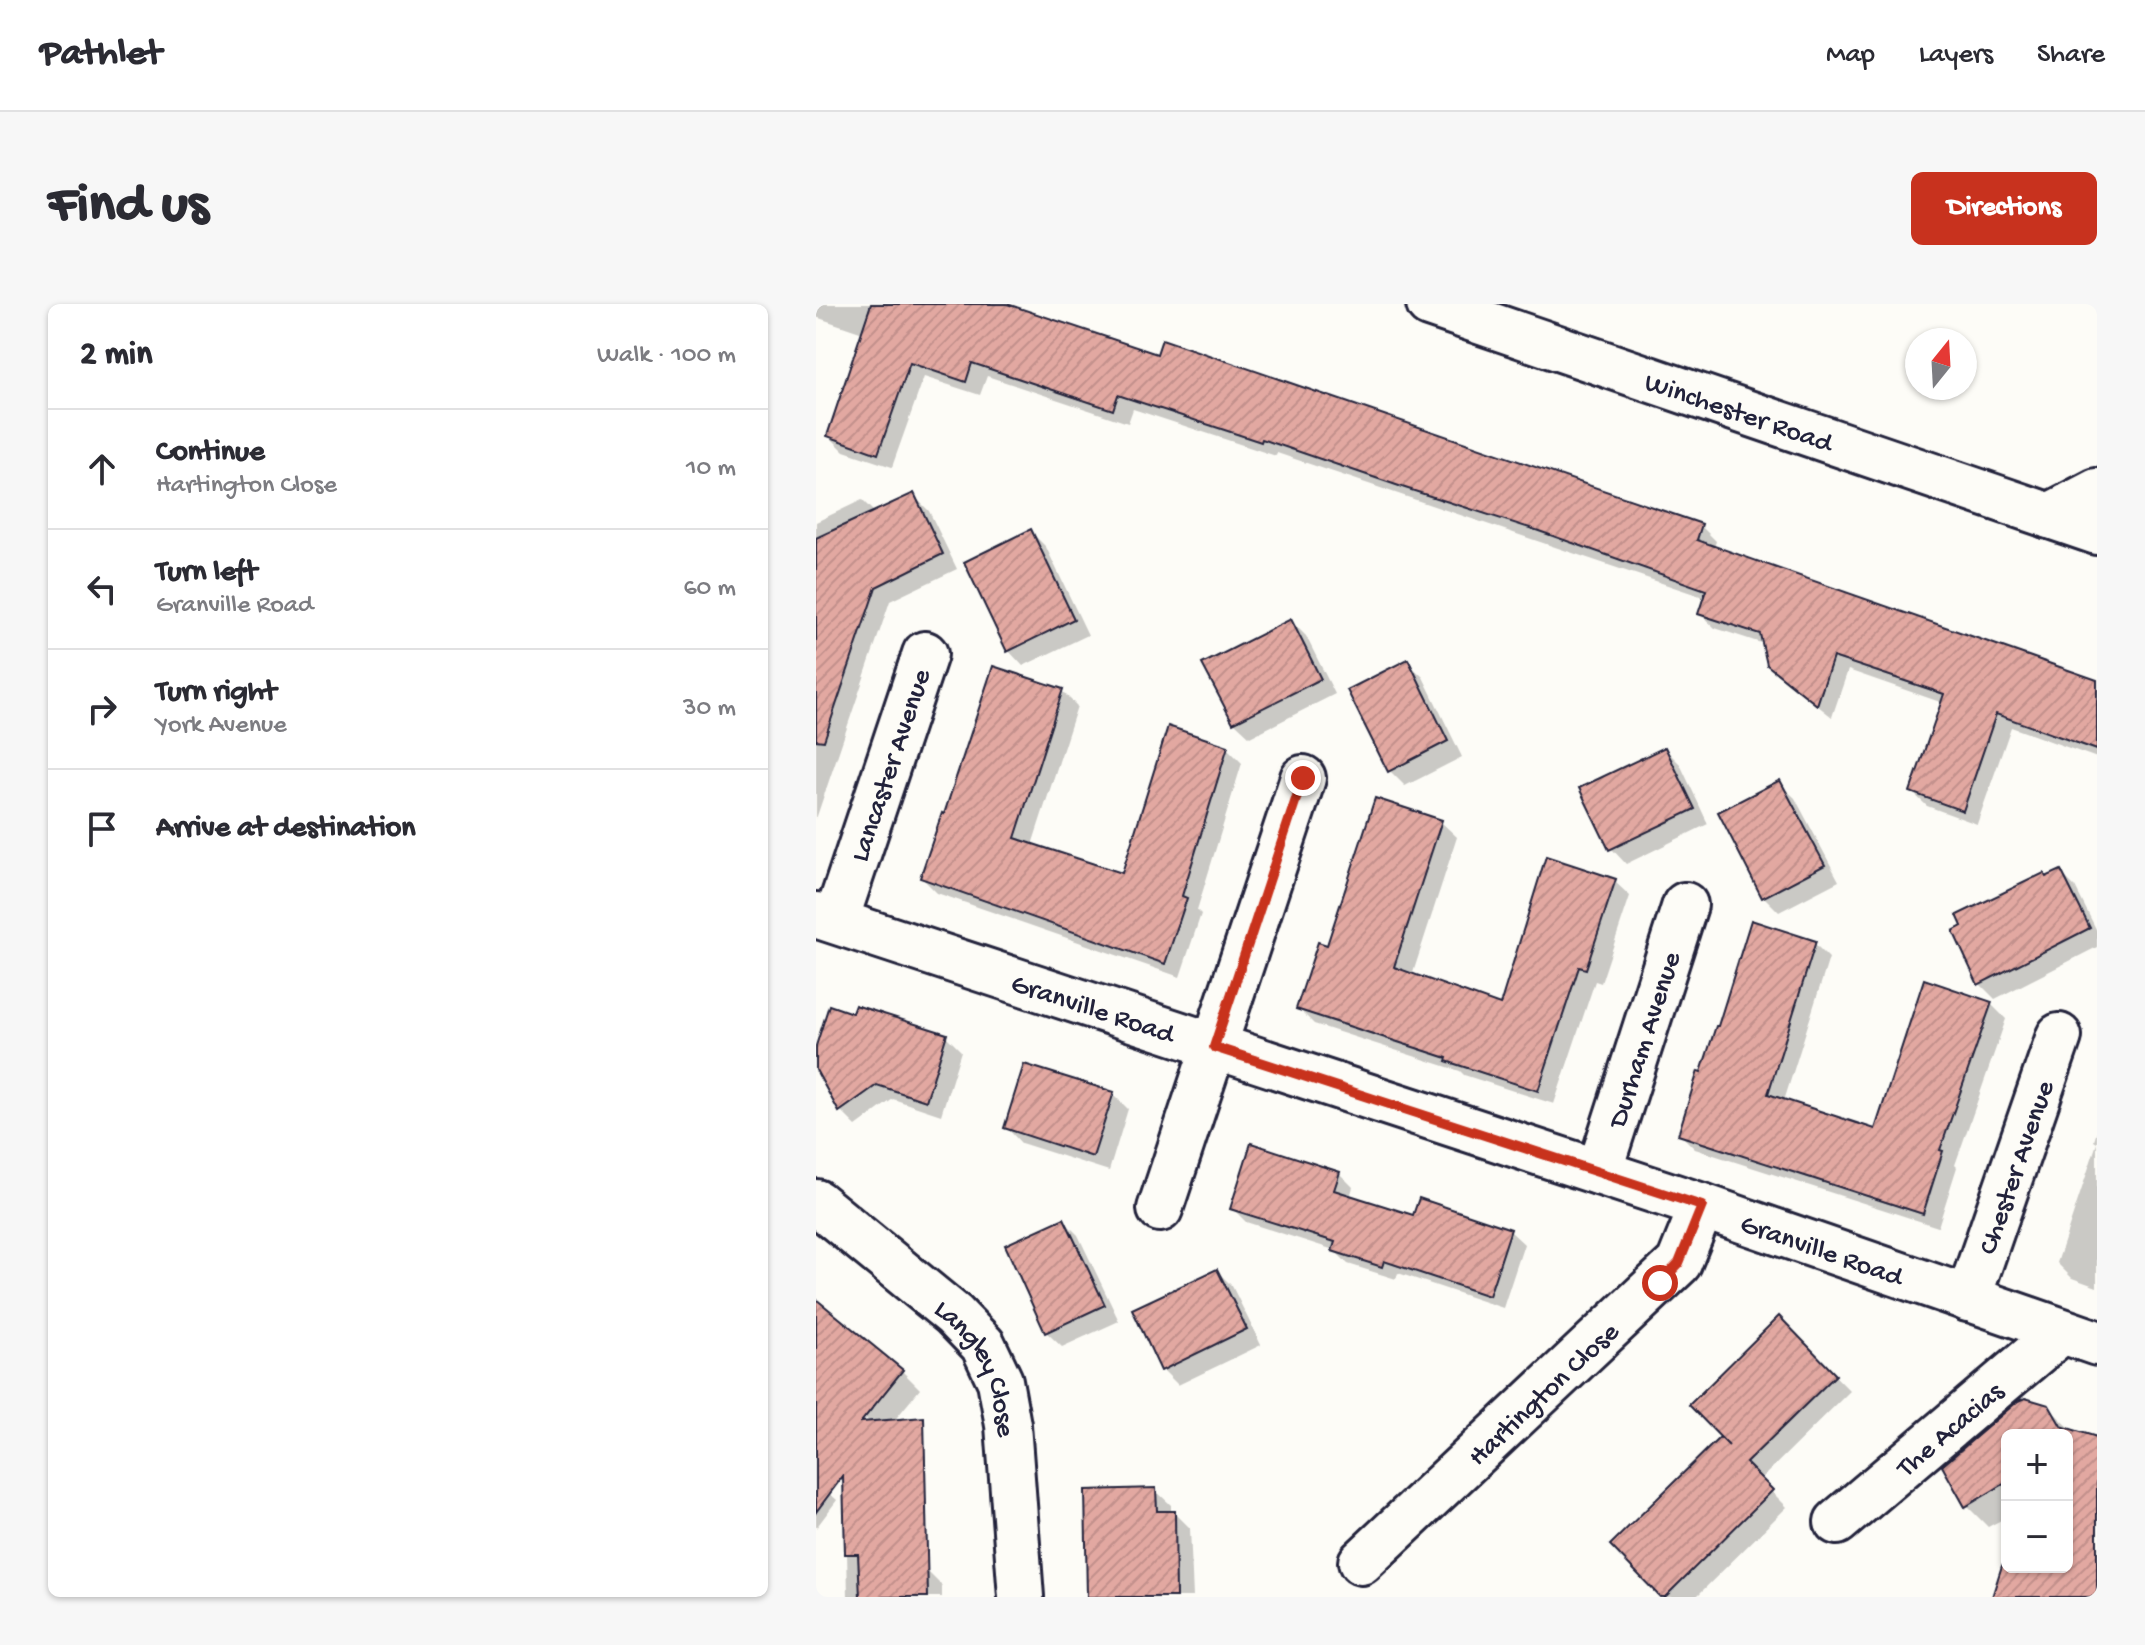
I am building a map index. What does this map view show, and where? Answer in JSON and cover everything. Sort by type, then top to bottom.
[{"type":"street","name":"Winchester Road","points":[[1429,304],[2097,532]]},
{"type":"street","points":[[2049,516],[2097,491]]},
{"type":"street","name":"Lancaster Avenue","points":[[826,918],[925,654]]},
{"type":"street","points":[[1160,1209],[1303,778]]},
{"type":"street","name":"Durham Avenue","points":[[1599,1172],[1685,905]]},
{"type":"street","name":"Granville Road","points":[[826,918],[1702,1206],[2079,1338]]},
{"type":"street","name":"Chester Avenue","points":[[1968,1299],[2059,1036]]},
{"type":"street","name":"Langley Close","points":[[816,1202],[954,1315],[983,1345],[1000,1381],[1008,1425],[1021,1597]]},
{"type":"street","name":"Hartington Close","points":[[1361,1562],[1679,1263],[1702,1206]]},
{"type":"street","name":"The Acacias","points":[[1837,1522],[2079,1338]]},
{"type":"building","points":[[871,304],[1007,304],[1157,354],[1162,339],[1702,524],[1697,540],[2097,680],[2097,750],[1996,714],[1963,811],[1910,792],[1944,694],[1833,657],[1817,705],[1767,665],[1760,634],[1698,614],[1706,590],[1262,439],[1261,442],[1118,395],[1113,410],[972,363],[966,382],[910,363],[878,454],[827,436]]},
{"type":"building","points":[[914,493],[943,554],[876,587],[824,741],[816,740],[816,538]]},
{"type":"building","points":[[1031,529],[1074,619],[1007,652],[964,562]]},
{"type":"building","points":[[1291,619],[1321,679],[1233,723],[1202,664]]},
{"type":"building","points":[[1408,659],[1448,741],[1388,772],[1347,690]]},
{"type":"building","points":[[993,666],[1063,689],[1015,838],[1122,873],[1168,726],[1228,746],[1182,896],[1187,898],[1165,964],[920,878]]},
{"type":"building","points":[[1665,747],[1695,809],[1609,850],[1579,788]]},
{"type":"building","points":[[1780,780],[1825,865],[1762,898],[1718,812]]},
{"type":"building","points":[[1375,798],[1442,820],[1394,967],[1500,1005],[1546,856],[1616,879],[1586,969],[1579,967],[1538,1091],[1296,1009],[1318,942],[1327,945]]},
{"type":"building","points":[[2061,870],[2090,928],[1978,985],[1953,931],[1962,926],[1957,915],[2044,873],[2046,877]]},
{"type":"building","points":[[1751,920],[1816,941],[1768,1094],[1875,1129],[1924,979],[1992,1002],[1940,1150],[1943,1151],[1923,1214],[1678,1135],[1698,1071],[1701,1072],[1718,1026]]},
{"type":"building","points":[[829,1005],[852,1013],[855,1005],[947,1034],[926,1101],[877,1085],[839,1112],[816,1070],[816,1046]]},
{"type":"building","points":[[1024,1064],[1114,1092],[1093,1157],[1004,1128]]},
{"type":"building","points":[[1251,1143],[1340,1172],[1334,1190],[1413,1215],[1419,1198],[1511,1229],[1489,1296],[1384,1261],[1382,1267],[1332,1251],[1335,1242],[1230,1209]]},
{"type":"building","points":[[1064,1218],[1105,1305],[1045,1333],[1005,1245]]},
{"type":"building","points":[[1217,1269],[1247,1329],[1161,1371],[1132,1309]]},
{"type":"building","points":[[816,1299],[903,1370],[861,1422],[924,1417],[928,1597],[860,1597],[858,1554],[845,1554],[843,1476],[816,1512]]},
{"type":"building","points":[[1779,1316],[1836,1375],[1746,1463],[1773,1490],[1665,1597],[1660,1597],[1610,1545],[1720,1437],[1729,1446],[1689,1405]]},
{"type":"building","points":[[2025,1398],[2049,1405],[2061,1426],[2071,1429],[2001,1429],[2001,1486],[1965,1507],[1942,1466]]},
{"type":"building","points":[[2073,1430],[2097,1437],[2097,1597],[1992,1597],[2001,1569],[2001,1573],[2073,1573]]},
{"type":"building","points":[[1156,1488],[1157,1511],[1175,1511],[1176,1597],[1087,1597],[1085,1490]]},
{"type":"route","points":[[1303,778],[1214,1047],[1702,1206],[1679,1263],[1660,1283]]}]
